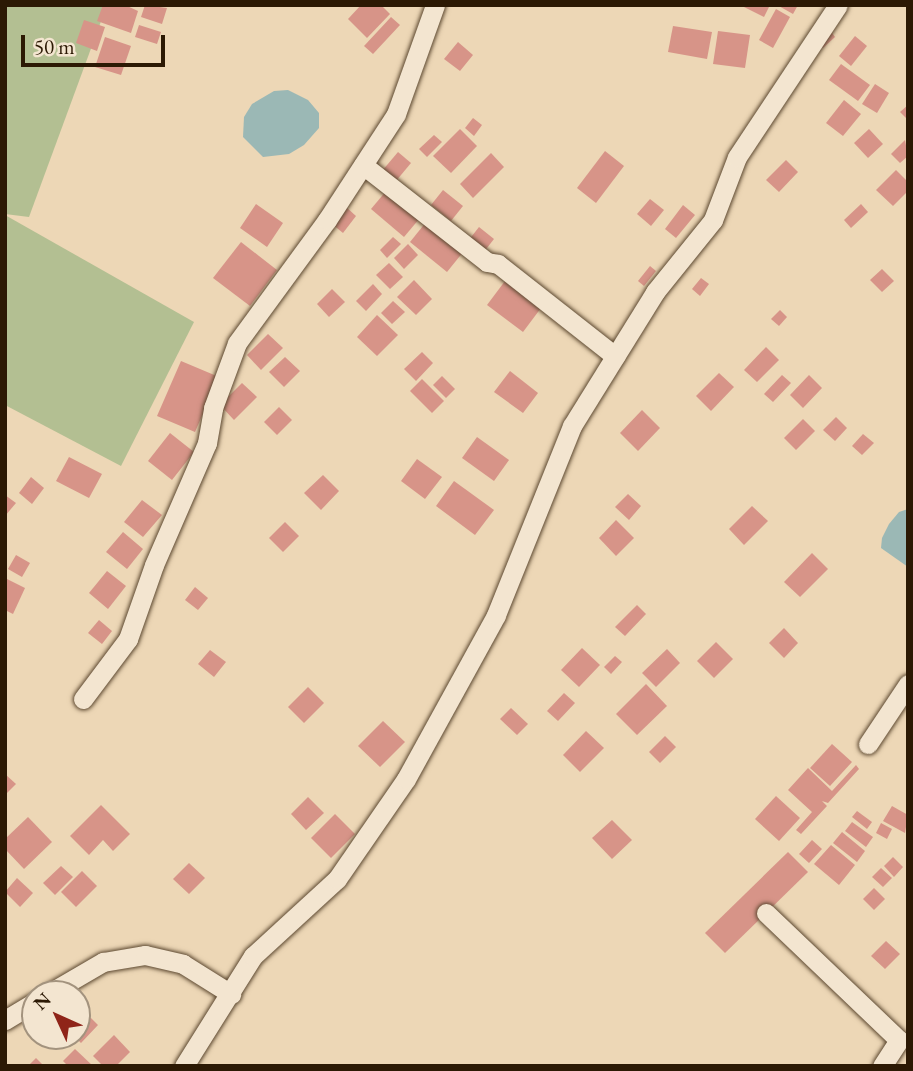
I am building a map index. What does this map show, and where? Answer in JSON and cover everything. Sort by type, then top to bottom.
[{"type":"street","points":[[83,699],[128,639],[154,565],[207,443],[214,408],[237,343],[397,114],[435,5]]},
{"type":"street","points":[[184,1066],[253,956],[337,879],[406,779],[496,615],[572,426],[655,292],[713,220],[737,157],[838,5]]},
{"type":"street","points":[[363,165],[487,262],[498,264],[615,356]]},
{"type":"street","points":[[868,744],[908,684]]},
{"type":"street","points":[[766,913],[899,1040],[882,1066]]},
{"type":"street","points":[[72,980],[103,962],[145,955],[183,964],[231,994]]},
{"type":"street","points":[[5,1020],[21,1010]]},
{"type":"green space","points":[[5,5],[107,5],[29,217],[5,214]]},
{"type":"green space","points":[[5,215],[194,322],[121,466],[5,405]]},
{"type":"water","points":[[288,90],[308,100],[319,113],[319,128],[304,145],[289,154],[263,157],[243,137],[244,117],[252,104],[274,91]]},
{"type":"water","points":[[908,509],[908,567],[881,548],[882,538],[889,524],[899,512]]},
{"type":"building","points":[[103,5],[125,5],[138,11],[131,33],[97,21]]},
{"type":"building","points":[[145,5],[167,8],[162,24],[141,17]]},
{"type":"building","points":[[361,5],[381,5],[390,14],[367,38],[348,19]]},
{"type":"building","points":[[740,5],[770,5],[764,17]]},
{"type":"building","points":[[777,5],[798,5],[793,14]]},
{"type":"building","points":[[776,9],[790,17],[773,48],[759,40]]},
{"type":"building","points":[[391,17],[400,25],[373,54],[364,46]]},
{"type":"building","points":[[84,20],[105,27],[97,51],[76,43]]},
{"type":"building","points":[[139,25],[161,32],[157,44],[135,37]]},
{"type":"building","points":[[673,26],[712,32],[707,59],[668,52]]},
{"type":"building","points":[[830,30],[835,37],[823,48],[817,41]]},
{"type":"building","points":[[718,31],[750,35],[745,68],[713,64]]},
{"type":"building","points":[[855,36],[867,46],[851,66],[839,56]]},
{"type":"building","points":[[105,37],[131,46],[121,75],[95,67]]},
{"type":"building","points":[[458,42],[473,55],[460,71],[444,59]]},
{"type":"building","points":[[841,64],[870,85],[858,101],[829,80]]},
{"type":"building","points":[[875,84],[889,93],[877,113],[862,104]]},
{"type":"building","points":[[844,100],[861,114],[843,136],[826,123]]},
{"type":"building","points":[[908,105],[908,120],[900,112]]},
{"type":"building","points":[[473,118],[482,125],[474,136],[465,128]]},
{"type":"building","points":[[460,129],[477,146],[451,173],[433,156]]},
{"type":"building","points":[[869,129],[883,144],[868,158],[854,143]]},
{"type":"building","points":[[434,135],[442,142],[427,157],[419,149]]},
{"type":"building","points":[[905,140],[908,156],[900,163],[891,154]]},
{"type":"building","points":[[605,151],[624,166],[596,203],[577,188]]},
{"type":"building","points":[[398,152],[411,163],[396,181],[382,171]]},
{"type":"building","points":[[491,153],[504,167],[473,198],[460,184]]},
{"type":"building","points":[[786,160],[798,172],[779,192],[766,180]]},
{"type":"building","points":[[896,170],[908,182],[908,191],[893,206],[876,190]]},
{"type":"building","points":[[392,184],[425,212],[404,237],[371,209]]},
{"type":"building","points":[[443,190],[463,206],[451,221],[431,205]]},
{"type":"building","points":[[650,199],[664,210],[651,226],[637,214]]},
{"type":"building","points":[[256,204],[283,223],[267,247],[240,228]]},
{"type":"building","points":[[861,204],[868,212],[851,228],[844,220]]},
{"type":"building","points":[[683,205],[695,215],[676,238],[665,229]]},
{"type":"building","points":[[346,207],[356,216],[343,233],[332,224]]},
{"type":"building","points":[[431,216],[468,246],[447,272],[410,242]]},
{"type":"building","points":[[479,227],[494,239],[483,253],[468,241]]},
{"type":"building","points":[[393,237],[401,244],[387,258],[380,250]]},
{"type":"building","points":[[241,242],[277,270],[250,306],[213,278]]},
{"type":"building","points":[[408,244],[418,255],[404,269],[394,258]]},
{"type":"building","points":[[389,263],[403,277],[390,289],[376,275]]},
{"type":"building","points":[[650,266],[656,271],[644,286],[638,281]]},
{"type":"building","points":[[882,269],[894,281],[882,292],[870,280]]},
{"type":"building","points":[[508,277],[544,304],[523,332],[487,305]]},
{"type":"building","points":[[701,278],[709,284],[700,296],[692,289]]},
{"type":"building","points":[[414,280],[432,299],[416,315],[397,297]]},
{"type":"building","points":[[373,284],[382,294],[366,311],[356,301]]},
{"type":"building","points":[[332,289],[345,302],[329,317],[317,304]]},
{"type":"building","points":[[393,301],[405,312],[392,324],[381,313]]},
{"type":"building","points":[[780,310],[787,317],[779,326],[771,319]]},
{"type":"building","points":[[377,315],[398,335],[377,356],[357,337]]},
{"type":"building","points":[[268,334],[283,348],[261,370],[247,355]]},
{"type":"building","points":[[766,347],[779,360],[757,382],[744,370]]},
{"type":"building","points":[[422,352],[433,363],[416,381],[404,369]]},
{"type":"building","points":[[285,357],[300,371],[284,387],[269,372]]},
{"type":"building","points":[[181,361],[219,377],[195,432],[157,416]]},
{"type":"building","points":[[510,371],[538,393],[523,413],[494,392]]},
{"type":"building","points":[[719,373],[734,387],[711,411],[696,396]]},
{"type":"building","points":[[782,375],[791,383],[773,402],[764,394]]},
{"type":"building","points":[[809,375],[822,388],[803,408],[790,395]]},
{"type":"building","points":[[442,376],[455,389],[446,398],[433,385]]},
{"type":"building","points":[[422,379],[444,401],[432,413],[410,391]]},
{"type":"building","points":[[242,383],[257,397],[234,420],[220,405]]},
{"type":"building","points":[[279,407],[292,420],[277,435],[264,422]]},
{"type":"building","points":[[642,410],[660,428],[638,451],[620,433]]},
{"type":"building","points":[[836,417],[847,428],[835,441],[823,430]]},
{"type":"building","points":[[803,419],[815,431],[796,450],[784,438]]},
{"type":"building","points":[[170,433],[194,452],[172,480],[148,461]]},
{"type":"building","points":[[863,434],[874,443],[862,455],[852,446]]},
{"type":"building","points":[[477,437],[509,460],[494,481],[462,458]]},
{"type":"building","points":[[69,457],[102,474],[89,498],[56,481]]},
{"type":"building","points":[[417,459],[442,477],[425,499],[401,481]]},
{"type":"building","points":[[323,475],[339,491],[321,510],[304,493]]},
{"type":"building","points":[[31,477],[44,488],[32,504],[19,493]]},
{"type":"building","points":[[454,481],[494,510],[475,535],[436,506]]},
{"type":"building","points":[[628,494],[641,506],[629,520],[615,507]]},
{"type":"building","points":[[5,495],[16,503],[5,516]]},
{"type":"building","points":[[142,500],[162,515],[143,537],[124,522]]},
{"type":"building","points":[[752,506],[768,521],[744,545],[729,529]]},
{"type":"building","points":[[616,520],[634,538],[616,556],[599,538]]},
{"type":"building","points":[[285,522],[299,536],[283,552],[269,538]]},
{"type":"building","points":[[123,532],[143,549],[127,569],[106,552]]},
{"type":"building","points":[[812,553],[828,569],[800,597],[784,582]]},
{"type":"building","points":[[16,555],[30,563],[22,577],[8,569]]},
{"type":"building","points":[[107,571],[126,586],[108,609],[89,593]]},
{"type":"building","points":[[7,579],[25,588],[13,614],[5,610]]},
{"type":"building","points":[[195,587],[208,598],[198,610],[185,600]]},
{"type":"building","points":[[637,605],[646,614],[625,636],[615,627]]},
{"type":"building","points":[[99,620],[112,631],[102,644],[88,633]]},
{"type":"building","points":[[784,628],[798,643],[784,658],[769,643]]},
{"type":"building","points":[[716,642],[733,659],[714,678],[697,661]]},
{"type":"building","points":[[582,648],[600,665],[579,687],[561,670]]},
{"type":"building","points":[[667,649],[680,663],[656,687],[642,673]]},
{"type":"building","points":[[210,650],[226,662],[214,677],[198,664]]},
{"type":"building","points":[[615,656],[622,662],[611,674],[604,667]]},
{"type":"building","points":[[646,684],[667,706],[637,735],[616,714]]},
{"type":"building","points":[[308,687],[324,703],[304,723],[288,707]]},
{"type":"building","points":[[564,693],[575,703],[558,721],[547,711]]},
{"type":"building","points":[[511,708],[528,724],[517,735],[500,719]]},
{"type":"building","points":[[383,721],[405,742],[380,767],[358,746]]},
{"type":"building","points":[[586,731],[604,748],[580,772],[563,755]]},
{"type":"building","points":[[665,736],[676,747],[660,763],[649,752]]},
{"type":"building","points":[[832,744],[852,762],[830,786],[810,768]]},
{"type":"building","points":[[856,765],[859,769],[828,803],[822,801],[827,806],[801,834],[796,830],[812,812],[788,790],[808,768],[832,791]]},
{"type":"building","points":[[5,774],[16,784],[7,793],[5,791]]},
{"type":"building","points":[[776,796],[800,818],[779,841],[755,819]]},
{"type":"building","points":[[308,797],[324,813],[306,830],[291,814]]},
{"type":"building","points":[[101,805],[130,834],[113,851],[103,840],[89,855],[70,836]]},
{"type":"building","points":[[892,806],[908,815],[905,833],[883,821]]},
{"type":"building","points":[[857,811],[872,822],[867,829],[852,817]]},
{"type":"building","points":[[335,814],[355,834],[331,858],[311,838]]},
{"type":"building","points":[[28,817],[52,842],[24,869],[5,849],[5,839]]},
{"type":"building","points":[[612,820],[632,840],[612,859],[592,838]]},
{"type":"building","points":[[852,822],[873,837],[866,847],[845,831]]},
{"type":"building","points":[[881,823],[892,829],[887,839],[876,833]]},
{"type":"building","points":[[842,832],[865,851],[857,862],[833,843]]},
{"type":"building","points":[[812,840],[822,849],[809,863],[799,854]]},
{"type":"building","points":[[831,845],[855,865],[839,885],[814,864]]},
{"type":"building","points":[[788,852],[808,872],[725,953],[705,933]]},
{"type":"building","points":[[893,857],[903,867],[894,877],[884,866]]},
{"type":"building","points":[[189,863],[205,878],[189,894],[173,879]]},
{"type":"building","points":[[61,866],[73,877],[55,895],[43,883]]},
{"type":"building","points":[[881,868],[892,878],[883,887],[872,877]]},
{"type":"building","points":[[82,871],[97,886],[76,907],[61,892]]},
{"type":"building","points":[[17,878],[33,893],[20,907],[5,892]]},
{"type":"building","points":[[874,888],[885,899],[874,910],[863,899]]},
{"type":"building","points":[[886,941],[900,954],[885,969],[871,956]]},
{"type":"building","points":[[91,1018],[98,1025],[91,1032]]},
{"type":"building","points":[[114,1035],[130,1052],[116,1066],[103,1066],[93,1056]]},
{"type":"building","points":[[76,1050],[93,1066],[68,1066],[63,1061]]},
{"type":"building","points":[[36,1058],[44,1066],[28,1066]]}]
